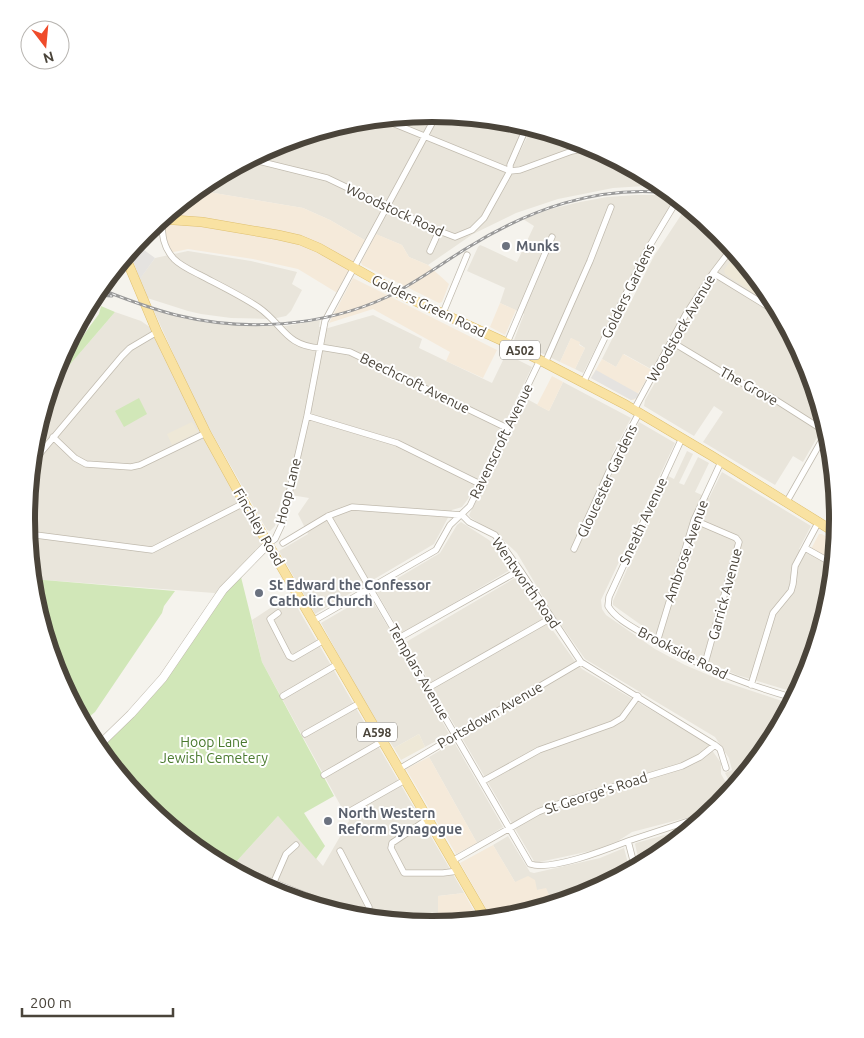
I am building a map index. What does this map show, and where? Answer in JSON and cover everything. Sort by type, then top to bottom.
[{"type":"main road","name":"Golders Green Road","points":[[171,220],[215,224],[278,234],[319,248],[402,295],[507,343],[637,412],[722,462],[786,503],[829,526]]},
{"type":"main road","name":"Finchley Road","points":[[128,264],[157,332],[206,433],[244,503],[482,913]]},
{"type":"street","name":"Hoop Lane","points":[[103,741],[132,714],[163,678],[223,590],[275,538],[282,524],[307,416],[325,321],[432,122]]},
{"type":"street","points":[[394,124],[510,171],[520,170],[578,150]]},
{"type":"street","name":"Woodstock Road","points":[[260,161],[327,178],[455,237],[472,230],[484,218],[510,171],[510,165],[524,133]]},
{"type":"street","name":"Golders Gardens","points":[[583,383],[646,252],[675,204]]},
{"type":"street","name":"Ravenscroft Avenue","points":[[313,621],[436,550],[450,524],[470,506],[507,428],[543,362],[590,261],[611,207]]},
{"type":"street","name":"Beechcroft Avenue","points":[[164,226],[162,237],[165,246],[176,261],[258,307],[291,340],[308,347],[350,352],[507,428]]},
{"type":"street","points":[[430,251],[439,231]]},
{"type":"street","points":[[507,343],[552,237]]},
{"type":"street","name":"Woodstock Avenue","points":[[637,412],[686,314],[727,254]]},
{"type":"street","points":[[443,313],[468,255]]},
{"type":"street","points":[[713,273],[766,304]]},
{"type":"street","points":[[41,452],[122,356],[130,348],[157,332]]},
{"type":"street","name":"The Grove","points":[[672,342],[730,377],[771,397],[817,425]]},
{"type":"street","name":"Gloucester Gardens","points":[[574,550],[637,412]]},
{"type":"street","points":[[307,416],[397,444],[480,484]]},
{"type":"street","points":[[53,437],[76,458],[86,464],[132,467],[140,465],[206,433]]},
{"type":"street","name":"Sneath Avenue","points":[[608,606],[608,597],[682,438]]},
{"type":"street","points":[[786,503],[821,442]]},
{"type":"street","name":"Ambrose Avenue","points":[[657,642],[694,520],[722,462]]},
{"type":"street","points":[[36,535],[152,550],[244,503]]},
{"type":"street","name":"Wentworth Road","points":[[283,543],[328,516],[352,507],[462,515],[469,522],[495,535],[581,662],[715,745]]},
{"type":"street","name":"Templars Avenue","points":[[328,516],[530,864],[536,866],[556,864],[628,842]]},
{"type":"street","name":"Garrick Avenue","points":[[694,520],[736,538],[739,542],[704,667]]},
{"type":"street","points":[[752,685],[773,613],[791,591],[795,566],[819,521]]},
{"type":"street","points":[[805,548],[827,560]]},
{"type":"street","points":[[399,638],[520,570]]},
{"type":"street","name":"Brookside Road","points":[[608,606],[634,628],[704,667],[787,696]]},
{"type":"street","points":[[278,613],[270,618],[289,656],[293,658],[324,640]]},
{"type":"street","points":[[428,688],[551,618]]},
{"type":"street","name":"Portsdown Avenue","points":[[399,769],[581,662]]},
{"type":"street","points":[[283,696],[338,664]]},
{"type":"street","points":[[483,781],[539,750],[612,724],[622,718],[638,696]]},
{"type":"street","points":[[304,734],[360,703]]},
{"type":"street","points":[[324,775],[383,741]]},
{"type":"street","points":[[715,745],[720,749],[726,768]]},
{"type":"street","name":"St George's Road","points":[[452,861],[538,812],[566,801],[682,766],[700,757],[715,745]]},
{"type":"street","points":[[345,814],[405,780]]},
{"type":"street","points":[[428,819],[392,843],[391,848],[404,873],[458,871]]},
{"type":"street","points":[[633,861],[628,842],[688,822]]},
{"type":"street","points":[[271,882],[286,854],[296,846]]},
{"type":"street","points":[[340,850],[368,907],[368,911]]},
{"type":"shaded area","points":[[432,122],[484,125],[524,134],[511,170],[528,134],[584,152],[631,175],[649,186],[613,188],[558,199],[516,213],[473,234],[428,265],[409,257],[402,245],[373,233],[368,242],[330,220],[303,208],[207,192],[256,163],[304,143],[380,125]]},
{"type":"shaded area","points":[[207,192],[303,208],[330,220],[368,242],[339,294],[298,269],[253,259],[188,249],[169,253],[162,232],[153,236]]},
{"type":"shaded area","points":[[658,195],[662,196],[673,204],[632,273],[631,279],[583,373],[575,369],[585,348],[571,338],[560,362],[514,340],[524,314],[500,303],[505,288],[467,271],[480,245],[517,262],[534,226],[523,219],[551,209],[607,197]]},
{"type":"shaded area","points":[[683,212],[713,238],[730,257],[747,277],[776,320],[799,367],[808,391],[820,437],[818,436],[803,462],[793,456],[775,485],[703,442],[723,412],[714,406],[694,436],[644,406],[645,400],[660,374],[624,354],[616,367],[602,359],[654,256]]},
{"type":"shaded area","points":[[376,234],[402,245],[409,257],[428,265],[449,284],[442,302],[439,303],[362,265],[361,262]]},
{"type":"shaded area","points":[[142,248],[155,258],[140,279],[132,259]]},
{"type":"shaded area","points":[[188,251],[251,261],[297,272],[292,284],[302,290],[291,311],[286,316],[272,319],[231,318],[201,314],[141,296],[136,284],[155,258]]},
{"type":"shaded area","points":[[732,259],[763,300],[725,274],[724,270]]},
{"type":"shaded area","points":[[353,278],[497,350],[483,378],[446,361],[450,352],[373,309],[329,323]]},
{"type":"shaded area","points":[[500,303],[516,310],[505,335],[490,327]]},
{"type":"shaded area","points":[[153,309],[199,321],[241,326],[286,326],[320,320],[319,327],[328,328],[373,315],[422,339],[419,348],[492,383],[506,354],[532,367],[468,499],[462,507],[452,510],[434,544],[315,614],[279,551],[308,534],[298,514],[309,498],[291,495],[282,496],[275,526],[270,531],[267,530],[204,419]]},
{"type":"shaded area","points":[[115,312],[141,321],[157,332],[268,544],[219,597],[214,593],[40,580],[35,519],[38,467],[49,416],[63,373]]},
{"type":"shaded area","points":[[571,338],[580,342],[579,345],[585,348],[575,369],[560,362]]},
{"type":"shaded area","points":[[623,354],[652,370],[634,400],[591,378],[602,359],[616,367]]},
{"type":"shaded area","points":[[596,370],[639,394],[637,398],[631,400],[591,378]]},
{"type":"shaded area","points":[[552,376],[563,382],[549,411],[537,405]]},
{"type":"shaded area","points":[[563,382],[631,418],[612,454],[620,458],[639,422],[675,443],[601,600],[602,609],[606,615],[655,649],[685,665],[725,682],[784,702],[762,740],[729,782],[725,773],[732,770],[729,758],[715,737],[585,659],[552,612],[517,553],[499,536],[469,515],[527,399],[549,411]]},
{"type":"shaded area","points":[[192,422],[198,432],[172,445],[167,434]]},
{"type":"shaded area","points":[[687,451],[693,454],[679,483],[684,485],[698,457],[709,463],[695,492],[709,498],[722,472],[811,526],[799,549],[820,557],[827,564],[826,571],[817,602],[819,603],[808,647],[790,691],[737,675],[691,655],[651,632],[613,605],[613,601],[668,476],[674,479]]},
{"type":"shaded area","points":[[461,522],[489,540],[515,567],[401,634],[376,591],[440,553],[457,525]]},
{"type":"shaded area","points":[[819,534],[828,538],[826,565],[823,564],[824,560],[809,553]]},
{"type":"shaded area","points":[[520,575],[549,625],[582,669],[707,743],[721,763],[721,774],[727,784],[696,815],[632,832],[618,841],[595,850],[535,863],[406,642]]},
{"type":"shaded area","points":[[823,586],[819,603],[817,602]]},
{"type":"shaded area","points":[[290,595],[464,893],[438,896],[438,916],[380,913],[329,902],[236,862],[278,816],[323,866],[349,821],[262,662],[252,620]]},
{"type":"shaded area","points":[[369,595],[449,734],[425,747],[419,734],[394,748],[363,700],[321,623]]},
{"type":"shaded area","points":[[419,734],[425,747],[401,760],[394,748]]},
{"type":"shaded area","points":[[454,742],[503,827],[477,843],[429,757]]},
{"type":"shaded area","points":[[429,757],[477,843],[456,854],[406,769]]},
{"type":"shaded area","points":[[677,832],[638,858],[636,843]]},
{"type":"shaded area","points":[[508,836],[530,872],[534,873],[600,858],[624,848],[628,864],[584,886],[550,898],[546,889],[537,890],[515,882],[493,845]]},
{"type":"shaded area","points":[[493,845],[515,882],[528,876],[535,880],[537,890],[546,888],[550,898],[488,912],[460,863]]},
{"type":"shaded area","points":[[464,893],[475,914],[438,916],[438,896]]},
{"type":"green space","points":[[101,306],[115,312],[63,373],[72,352],[99,314]]},
{"type":"green space","points":[[139,398],[147,414],[124,427],[115,411]]},
{"type":"green space","name":"Hoop Lane Jewish Cemetery","points":[[240,573],[262,662],[334,796],[304,813],[325,846],[316,859],[278,816],[236,862],[220,855],[190,834],[151,800],[117,761],[103,741],[131,714]]},
{"type":"green space","points":[[40,580],[175,591],[164,606],[162,613],[95,712],[88,718],[65,671],[49,622]]},
{"type":"railway","points":[[107,292],[176,315],[229,324],[283,324],[310,320],[336,315],[387,297],[491,234],[540,211],[591,197],[617,193],[657,192]]},
{"type":"railway","points":[[104,296],[112,296]]},
{"type":"place","name":"Munks","points":[[506,246]]},
{"type":"place","name":"St Edward the Confessor Catholic Church","points":[[259,593]]},
{"type":"place","name":"North Western Reform Synagogue","points":[[328,821]]}]
